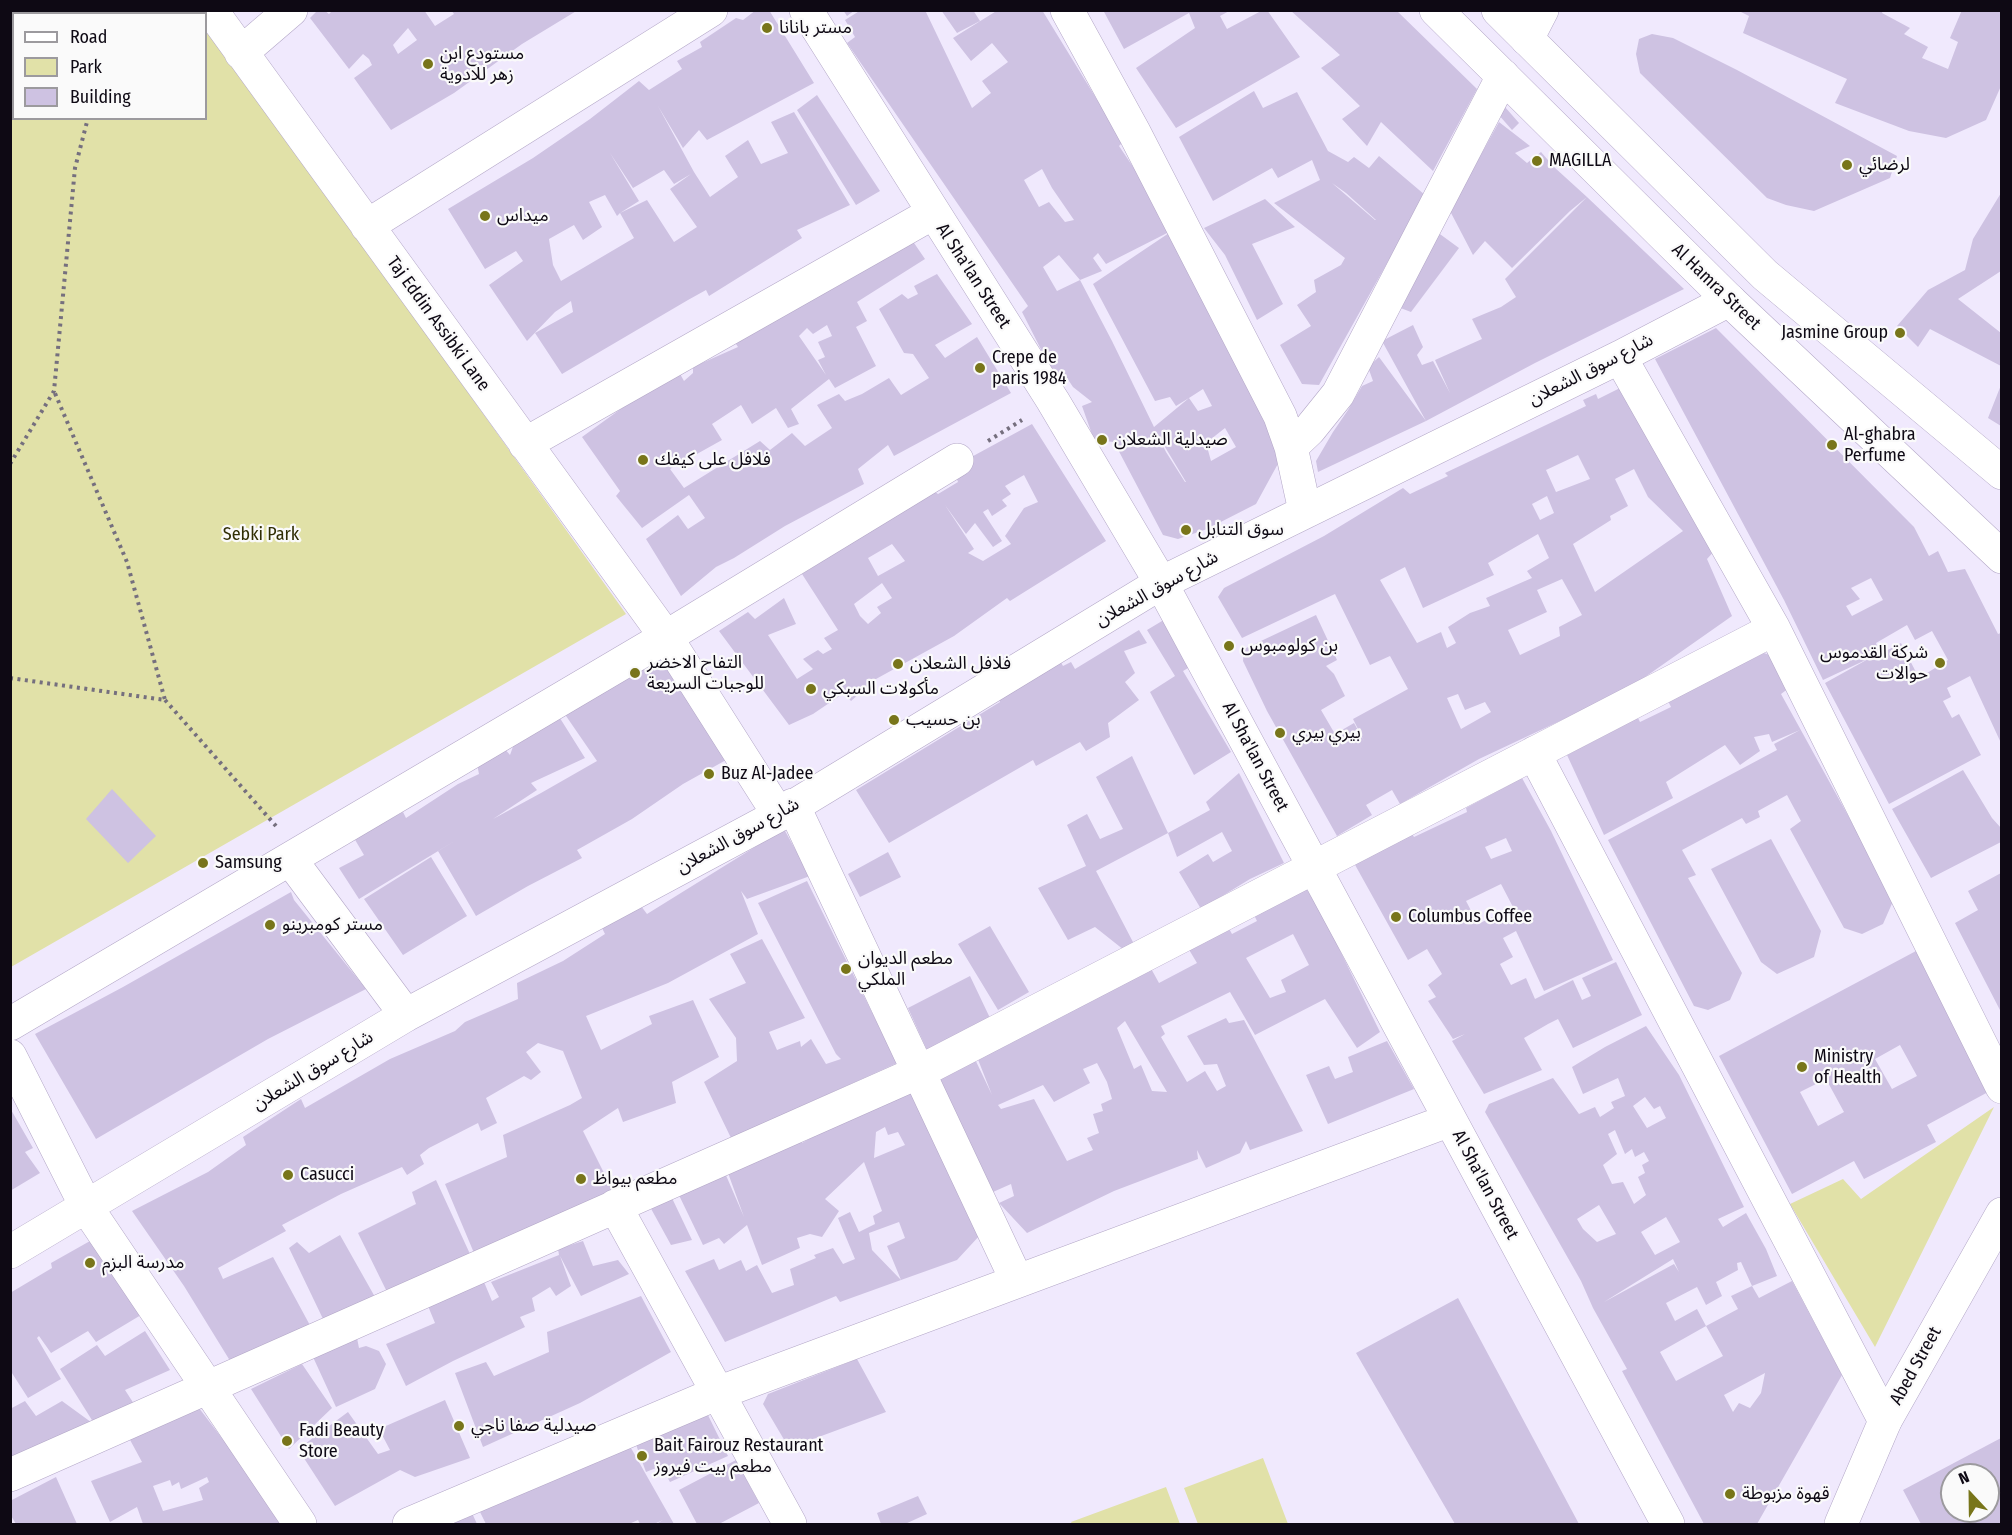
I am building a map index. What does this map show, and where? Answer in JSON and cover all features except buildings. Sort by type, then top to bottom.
[{"type":"street","name":"Taj Eddin Assibki Lane","points":[[211,10],[666,637],[786,811],[919,1072],[1017,1281]]},
{"type":"street","points":[[242,52],[291,10]]},
{"type":"street","points":[[367,226],[711,10]]},
{"type":"street","name":"Al Sha'lan Street","points":[[806,10],[1053,400],[1161,583],[1668,1524]]},
{"type":"street","points":[[1067,10],[1209,274],[1280,416],[1291,447],[1305,511]]},
{"type":"street","name":"Al Hamra Street","points":[[1436,10],[1729,300],[2001,557]]},
{"type":"street","points":[[1498,10],[1765,275],[2001,473]]},
{"type":"street","points":[[1527,39],[1542,10]]},
{"type":"street","points":[[1291,447],[1309,430],[1338,394],[1503,76]]},
{"type":"street","points":[[525,444],[933,213]]},
{"type":"street","name":"شارع سوق الشعلان","points":[[10,1252],[406,1015],[786,811],[1161,583],[1620,357],[1729,300]]},
{"type":"street","points":[[1620,357],[1774,629],[2001,1087]]},
{"type":"street","points":[[10,1024],[666,637],[957,460]]},
{"type":"street","points":[[10,1475],[919,1072],[1774,629]]},
{"type":"street","points":[[1534,753],[1885,1421]]},
{"type":"street","points":[[295,856],[406,1015]]},
{"type":"street","points":[[10,1056],[87,1208],[300,1524]]},
{"type":"street","points":[[409,1524],[718,1393],[1450,1119]]},
{"type":"street","points":[[615,1206],[790,1524]]},
{"type":"street","name":"Abed Street","points":[[1842,1524],[1885,1421],[2001,1214]]},
{"type":"path","points":[[10,464],[54,391],[75,168],[87,120]]},
{"type":"path","points":[[54,391],[127,562],[165,700],[295,856]]},
{"type":"path","points":[[957,460],[1053,400]]},
{"type":"path","points":[[10,678],[165,700]]},
{"type":"green space","name":"Sebki Park","points":[[11,11],[195,11],[12,12],[12,120],[207,120],[207,26],[626,614],[11,967]]},
{"type":"green space","points":[[1994,1107],[1875,1347],[1790,1204],[1843,1179],[1861,1199]]},
{"type":"green space","points":[[1263,1458],[1288,1524],[1198,1524],[1184,1488]]},
{"type":"green space","points":[[1166,1487],[1180,1524],[1072,1524],[1071,1522]]},
{"type":"place","name":"مستر بانانا","points":[[767,28]]},
{"type":"place","name":"مستودع ابن زهر للادوية","points":[[428,64]]},
{"type":"place","name":"MAGILLA","points":[[1537,161]]},
{"type":"place","name":"لرضائي","points":[[1847,165]]},
{"type":"place","name":"ميداس","points":[[485,216]]},
{"type":"place","name":"Jasmine Group","points":[[1900,333]]},
{"type":"place","name":"Crepe de paris 1984","points":[[980,368]]},
{"type":"place","name":"صيدلية الشعلان","points":[[1102,440]]},
{"type":"place","name":"Al-ghabra Perfume","points":[[1832,445]]},
{"type":"place","name":"فلافل على كيفك","points":[[643,460]]},
{"type":"place","name":"سوق التنابل","points":[[1186,530]]},
{"type":"place","name":"بن كولومبوس","points":[[1229,646]]},
{"type":"place","name":"شركة القدموس حوالات","points":[[1940,663]]},
{"type":"place","name":"فلافل الشعلان","points":[[898,664]]},
{"type":"place","name":"التفاح الاخضر للوجبات السريعة","points":[[635,673]]},
{"type":"place","name":"مأكولات السبكي","points":[[811,689]]},
{"type":"place","name":"بن حسيب","points":[[894,720]]},
{"type":"place","name":"بيري بيري","points":[[1280,733]]},
{"type":"place","name":"Buz Al-Jadee","points":[[709,774]]},
{"type":"place","name":"Samsung","points":[[203,863]]},
{"type":"place","name":"Columbus Coffee","points":[[1396,917]]},
{"type":"place","name":"مستر كومبرينو","points":[[270,925]]},
{"type":"place","name":"مطعم الديوان الملكي","points":[[846,969]]},
{"type":"place","name":"Ministry of Health","points":[[1802,1067]]},
{"type":"place","name":"Casucci","points":[[288,1175]]},
{"type":"place","name":"مطعم بيواظ","points":[[581,1179]]},
{"type":"place","name":"مدرسة البزم","points":[[90,1263]]},
{"type":"place","name":"صيدلية صفا ناجي","points":[[459,1426]]},
{"type":"place","name":"Fadi Beauty Store","points":[[287,1441]]},
{"type":"place","name":"Bait Fairouz Restaurant مطعم بيت فيروز","points":[[642,1456]]},
{"type":"place","name":"قهوة مزبوطة","points":[[1730,1494]]}]
